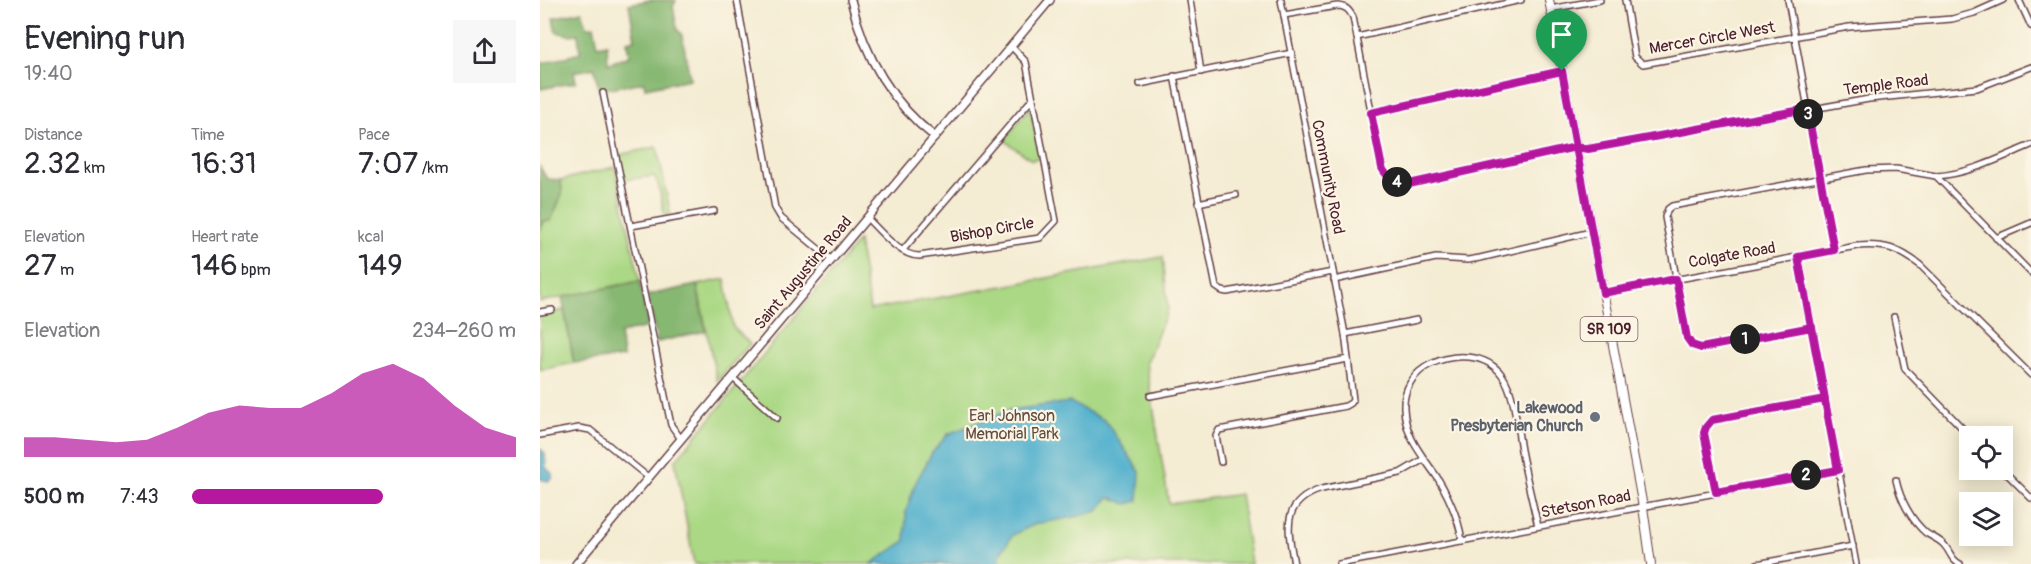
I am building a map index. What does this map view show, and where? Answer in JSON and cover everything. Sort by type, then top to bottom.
[{"type":"main road","points":[[851,0],[860,33],[878,73],[904,109],[935,137]]},
{"type":"main road","name":"Saint Augustine Road","points":[[576,564],[1050,0]]},
{"type":"main road","name":"SR 109","points":[[1549,4],[1643,507],[1651,564]]},
{"type":"street","points":[[736,0],[775,208],[785,221],[832,260]]},
{"type":"street","points":[[1190,0],[1201,72]]},
{"type":"street","name":"Community Road","points":[[1221,462],[1216,433],[1222,428],[1318,411],[1351,403],[1353,400],[1345,334],[1281,0]]},
{"type":"street","points":[[1357,37],[1521,0]]},
{"type":"street","points":[[1549,4],[1600,0]]},
{"type":"street","name":"Mercer Circle West","points":[[1624,0],[1637,60],[1643,64],[1849,27],[1952,19],[1974,13],[2003,0]]},
{"type":"street","points":[[1788,0],[1834,250]]},
{"type":"street","points":[[2019,0],[2031,26]]},
{"type":"street","points":[[1284,15],[1342,6],[1350,11],[1371,113],[1562,71]]},
{"type":"street","name":"Bishop Circle","points":[[903,250],[911,256],[919,256],[1040,238],[1056,221],[1026,62],[1011,46]]},
{"type":"street","points":[[1140,84],[1292,53]]},
{"type":"street","name":"Temple Road","points":[[1371,113],[1382,168],[1389,178],[1401,184],[1409,184],[1576,147],[1588,149],[1869,99],[1977,88],[2031,67]]},
{"type":"street","points":[[1174,76],[1216,287],[1222,291],[1246,289],[1333,272]]},
{"type":"street","points":[[603,93],[671,425],[681,439]]},
{"type":"street","points":[[867,218],[903,250],[1033,98]]},
{"type":"street","points":[[1812,327],[1701,348],[1692,345],[1687,338],[1665,217],[1668,209],[1672,206],[1874,169],[1896,169],[1935,176],[1953,175],[2031,145]]},
{"type":"street","points":[[1935,176],[2031,273]]},
{"type":"street","points":[[1198,203],[1236,195]]},
{"type":"street","points":[[631,226],[714,211]]},
{"type":"street","points":[[1996,238],[2031,223]]},
{"type":"street","points":[[1334,280],[1436,258],[1468,260],[1480,258],[1592,232]]},
{"type":"street","name":"Colgate Road","points":[[1603,293],[1834,250],[1873,245],[1895,249],[1920,265],[2031,375]]},
{"type":"street","points":[[1798,257],[1856,564]]},
{"type":"street","points":[[540,312],[552,310]]},
{"type":"street","points":[[1894,317],[1905,369],[1960,426]]},
{"type":"street","points":[[1345,334],[1417,320]]},
{"type":"street","points":[[1462,541],[1459,523],[1451,502],[1415,447],[1407,428],[1404,408],[1408,387],[1418,373],[1438,361],[1468,357],[1490,364],[1498,370],[1508,385],[1538,526]]},
{"type":"street","points":[[1150,396],[1348,359]]},
{"type":"street","points":[[733,378],[777,418]]},
{"type":"street","points":[[1716,492],[1704,433],[1709,422],[1825,399]]},
{"type":"street","points":[[540,435],[576,428],[590,430],[648,477]]},
{"type":"street","points":[[1294,564],[1288,524],[1290,513],[1302,498],[1322,489],[1400,473],[1424,459]]},
{"type":"street","name":"Stetson Road","points":[[1339,564],[1838,470]]},
{"type":"street","points":[[2013,479],[2031,498]]},
{"type":"street","points":[[1896,480],[1899,493],[1915,522],[1944,545],[1953,560],[1960,564]]},
{"type":"street","points":[[1757,564],[1779,562],[1853,546]]},
{"type":"street","points":[[1381,556],[1381,564]]},
{"type":"green space","points":[[651,0],[676,0],[673,7],[677,29],[682,35],[690,79],[645,88],[644,82],[599,90],[594,68],[574,72],[576,82],[540,89],[540,64],[580,53],[578,34],[569,35],[556,32],[553,18],[582,11],[587,27],[594,26],[598,46],[607,44],[608,64],[629,56],[627,41],[635,39],[629,4]]},
{"type":"green space","points":[[1030,107],[1040,158],[1032,160],[1004,140]]},
{"type":"green space","points":[[657,147],[671,216],[665,216],[658,183],[654,176],[623,180],[618,155]]},
{"type":"green space","points":[[540,167],[547,179],[561,180],[562,194],[551,221],[543,221],[540,232]]},
{"type":"green space","points":[[615,167],[640,281],[540,302],[540,232],[542,221],[562,194],[561,180]]},
{"type":"green space","name":"Earl Johnson Memorial Park","points":[[858,241],[870,310],[1163,257],[1168,309],[1146,363],[1169,504],[1240,494],[1251,564],[694,564],[675,461]]},
{"type":"green space","points":[[725,279],[733,327],[750,344],[717,381],[697,285]]},
{"type":"green space","points":[[640,281],[648,327],[620,333],[623,357],[574,363],[562,297]]},
{"type":"green space","points":[[697,285],[706,331],[657,342],[648,295]]},
{"type":"green space","points":[[564,310],[574,363],[540,370],[540,315]]},
{"type":"water","points":[[1070,402],[1106,421],[1140,472],[1138,501],[1127,504],[1109,497],[1098,511],[1035,524],[1013,535],[1000,554],[1000,564],[871,564],[905,541],[906,511],[916,482],[932,453],[948,434],[1010,410]]},
{"type":"water","points":[[540,449],[545,453],[546,468],[553,474],[552,479],[548,481],[540,479]]},
{"type":"place","name":"Lakewood Presbyterian Church","points":[[1595,417]]},
{"type":"route","points":[[1562,71],[1371,113],[1382,168],[1395,182],[1409,184],[1576,147],[1588,149],[1807,109],[1834,250],[1798,257],[1812,327],[1838,470],[1716,492],[1704,433],[1709,422],[1825,399],[1812,327],[1701,348],[1692,345],[1687,338],[1676,279],[1603,293],[1598,269],[1592,232],[1581,174],[1576,147],[1562,71]]}]
